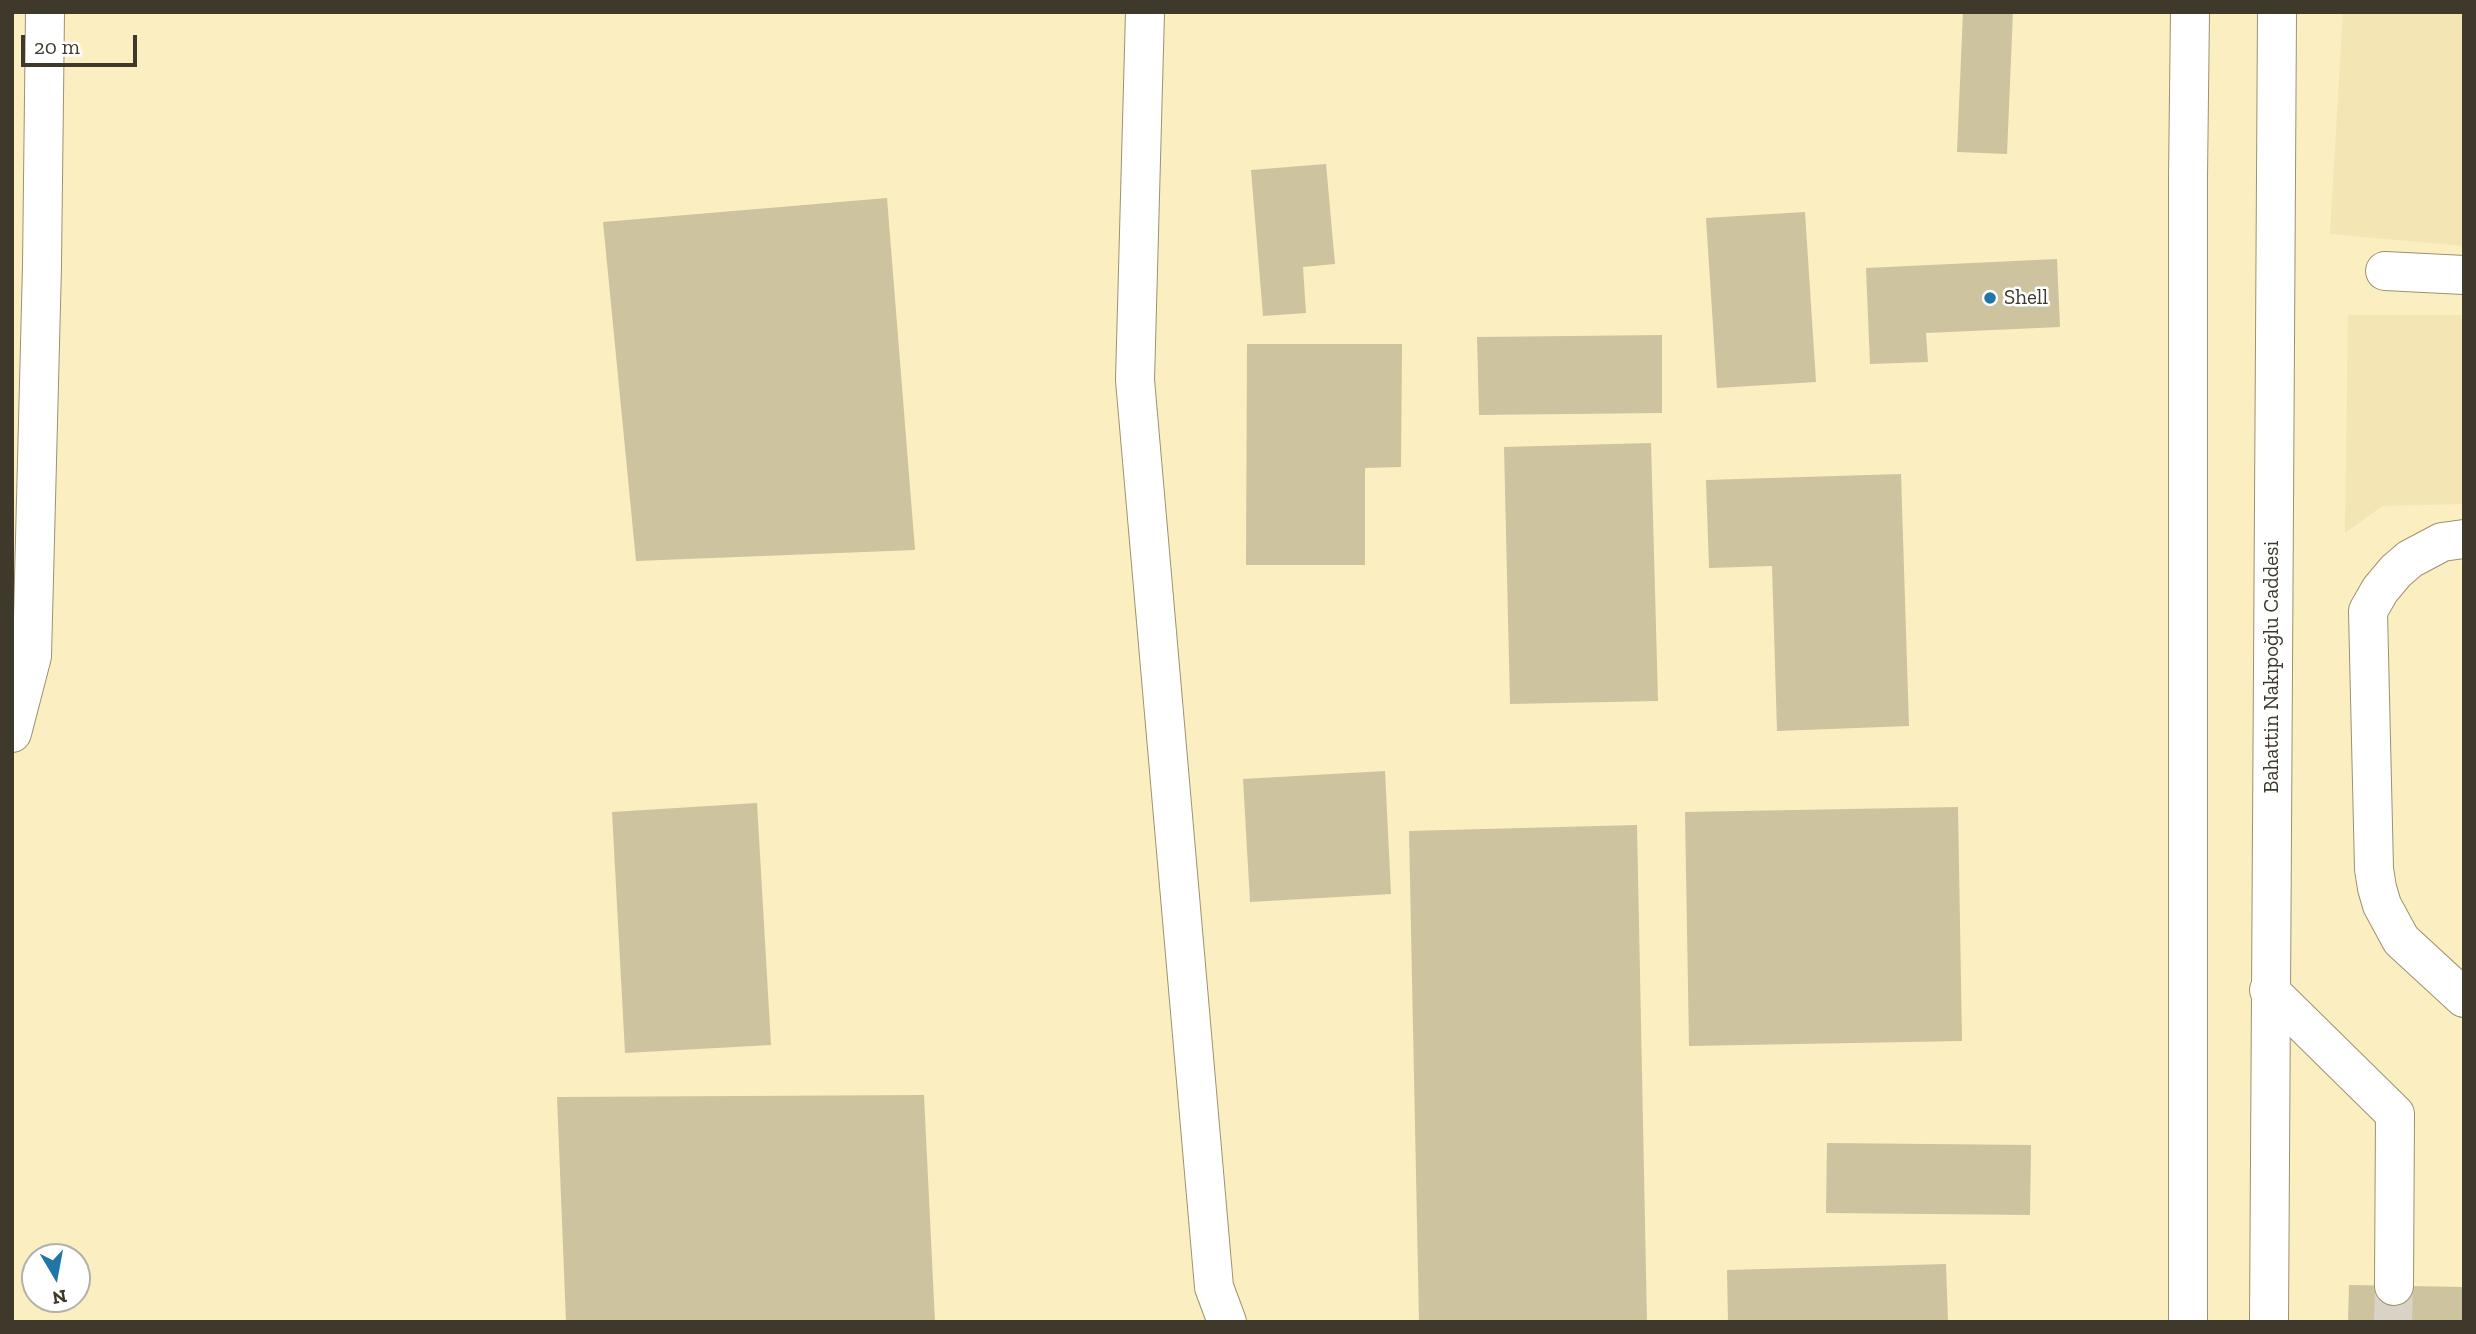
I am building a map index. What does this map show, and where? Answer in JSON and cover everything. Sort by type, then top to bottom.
[{"type":"main road","points":[[12,733],[33,656],[26,393],[46,12]]},
{"type":"main road","points":[[1144,12],[1135,380],[1214,1287],[1227,1322]]},
{"type":"main road","points":[[2188,1322],[2190,12]]},
{"type":"main road","name":"Bahattin Nakıpoğlu Caddesi","points":[[2269,1322],[2269,990],[2279,18]]},
{"type":"main road","points":[[2385,271],[2464,275]]},
{"type":"main road","points":[[2464,539],[2442,542],[2410,559],[2380,590],[2368,611],[2374,869],[2377,888],[2382,905],[2401,940],[2464,998]]},
{"type":"main road","points":[[2269,990],[2395,1114],[2394,1286]]},
{"type":"shaded area","points":[[12,12],[2464,12],[2464,1322],[12,1322]]},
{"type":"shaded area","points":[[2343,12],[2464,12],[2464,246],[2330,234]]},
{"type":"shaded area","points":[[2348,315],[2464,315],[2464,504],[2382,506],[2345,533]]},
{"type":"building","points":[[1963,12],[2013,12],[2007,154],[1957,152]]},
{"type":"building","points":[[1326,164],[1335,264],[1303,267],[1306,313],[1263,316],[1251,170]]},
{"type":"building","points":[[887,198],[915,550],[636,561],[603,222]]},
{"type":"building","points":[[1805,212],[1816,382],[1717,388],[1706,218]]},
{"type":"building","points":[[2057,259],[2060,327],[1926,333],[1928,362],[1870,364],[1866,268]]},
{"type":"building","points":[[1662,335],[1662,413],[1479,415],[1477,337]]},
{"type":"building","points":[[1247,344],[1402,344],[1401,467],[1365,468],[1365,565],[1246,565]]},
{"type":"building","points":[[1651,443],[1658,701],[1510,704],[1504,447]]},
{"type":"building","points":[[1901,474],[1909,726],[1777,731],[1772,566],[1709,568],[1706,480]]},
{"type":"building","points":[[1385,771],[1391,894],[1250,902],[1243,779]]},
{"type":"building","points":[[757,803],[771,1045],[625,1053],[612,812]]},
{"type":"building","points":[[1958,807],[1962,1041],[1689,1046],[1685,812]]},
{"type":"building","points":[[1637,825],[1647,1322],[1419,1322],[1409,831]]},
{"type":"building","points":[[924,1095],[935,1322],[566,1322],[557,1097]]},
{"type":"building","points":[[1827,1143],[2031,1145],[2030,1215],[1826,1213]]},
{"type":"building","points":[[1946,1264],[1948,1322],[1728,1322],[1727,1270]]},
{"type":"building","points":[[2349,1285],[2464,1287],[2464,1322],[2348,1322]]},
{"type":"tunnel","points":[[2393,1322],[2394,1286]]},
{"type":"place","name":"Shell","points":[[1990,298]]}]
